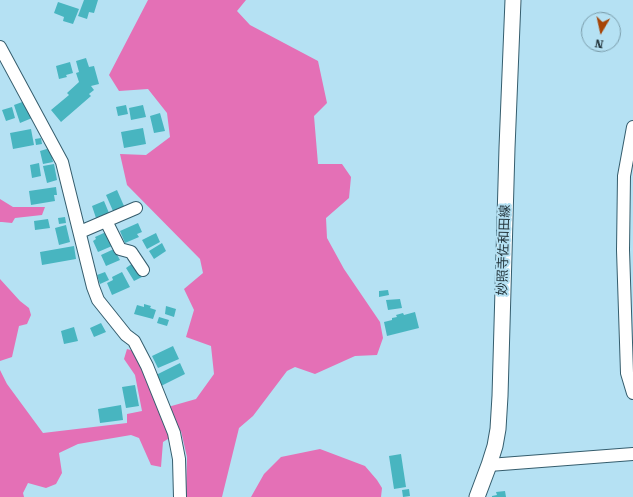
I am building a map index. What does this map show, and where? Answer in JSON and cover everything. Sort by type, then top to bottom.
[{"type":"main road","name":"妙照寺佐和田線","points":[[477,497],[495,446],[498,429],[513,0]]},
{"type":"street","points":[[0,47],[62,162],[93,287],[98,300],[126,335],[134,341],[147,366],[174,433],[179,459],[180,497]]},
{"type":"street","points":[[633,127],[624,176],[623,250],[629,293],[627,373],[633,393]]},
{"type":"street","points":[[80,232],[136,208]]},
{"type":"street","points":[[106,221],[120,249],[131,252],[142,270]]},
{"type":"street","points":[[489,465],[633,454]]},
{"type":"shaded area","points":[[148,0],[246,0],[237,11],[250,25],[318,61],[327,103],[314,116],[318,164],[342,164],[351,177],[349,198],[326,218],[327,238],[344,269],[380,322],[383,338],[377,355],[355,356],[315,374],[295,367],[287,371],[253,416],[239,428],[222,497],[186,497],[187,457],[181,431],[163,442],[161,467],[151,465],[139,438],[131,435],[78,444],[59,453],[62,473],[56,484],[46,488],[28,483],[23,493],[24,497],[0,497],[0,370],[7,384],[43,433],[127,423],[127,414],[142,411],[135,375],[124,359],[127,349],[134,351],[161,409],[196,399],[214,374],[211,346],[186,337],[194,310],[184,289],[203,273],[200,259],[127,185],[120,154],[146,155],[170,137],[167,113],[148,89],[119,91],[109,75]]},
{"type":"shaded area","points":[[0,199],[13,207],[45,207],[42,215],[15,218],[12,223],[0,222]]},
{"type":"shaded area","points":[[0,279],[20,301],[29,308],[31,315],[27,324],[19,326],[12,357],[0,361]]},
{"type":"shaded area","points":[[320,449],[365,466],[382,488],[381,497],[251,497],[264,474],[281,457]]},
{"type":"building","points":[[84,0],[98,0],[94,13],[89,12],[87,19],[78,16]]},
{"type":"building","points":[[58,2],[79,9],[73,24],[63,21],[64,17],[54,13]]},
{"type":"building","points":[[86,58],[89,67],[94,66],[99,84],[91,86],[94,90],[89,94],[91,96],[61,122],[51,110],[69,95],[67,93],[79,82],[76,73],[79,72],[76,61]]},
{"type":"building","points":[[70,62],[73,73],[66,75],[67,77],[59,79],[56,66]]},
{"type":"building","points":[[25,101],[32,118],[20,123],[14,105]]},
{"type":"building","points":[[126,105],[128,114],[118,116],[116,107]]},
{"type":"building","points":[[143,105],[146,117],[131,120],[129,108]]},
{"type":"building","points":[[12,107],[15,118],[6,121],[2,110]]},
{"type":"building","points":[[160,113],[165,131],[154,133],[150,116]]},
{"type":"building","points":[[143,128],[146,144],[124,148],[121,132]]},
{"type":"building","points":[[31,129],[34,145],[13,149],[10,133]]},
{"type":"building","points":[[41,138],[42,144],[36,145],[35,139]]},
{"type":"building","points":[[50,148],[53,162],[43,164],[40,151]]},
{"type":"building","points":[[39,163],[41,176],[32,178],[30,165]]},
{"type":"building","points":[[54,164],[57,180],[47,183],[43,166]]},
{"type":"building","points":[[56,187],[57,195],[54,195],[55,201],[31,205],[29,191]]},
{"type":"building","points":[[117,190],[124,206],[113,211],[106,195]]},
{"type":"building","points":[[104,201],[109,213],[96,218],[92,206]]},
{"type":"building","points":[[65,217],[66,223],[59,224],[58,218]]},
{"type":"building","points":[[48,219],[50,228],[35,230],[34,221]]},
{"type":"building","points":[[138,223],[142,232],[137,234],[139,237],[125,243],[120,231]]},
{"type":"building","points":[[66,225],[70,242],[59,245],[55,228]]},
{"type":"building","points":[[106,232],[112,246],[98,252],[93,241],[96,239],[95,237]]},
{"type":"building","points":[[156,233],[160,242],[147,249],[142,240]]},
{"type":"building","points":[[162,243],[166,251],[154,259],[149,251]]},
{"type":"building","points":[[74,246],[76,259],[42,265],[40,252]]},
{"type":"building","points":[[114,249],[120,260],[106,266],[101,255]]},
{"type":"building","points":[[133,263],[142,277],[134,281],[126,268]]},
{"type":"building","points":[[105,272],[109,280],[100,284],[97,275]]},
{"type":"building","points":[[122,272],[130,287],[112,295],[107,283],[113,280],[112,277]]},
{"type":"building","points":[[388,290],[389,295],[379,297],[379,291]]},
{"type":"building","points":[[400,299],[402,308],[388,310],[386,300]]},
{"type":"building","points":[[144,304],[151,306],[150,308],[156,310],[153,319],[134,314],[137,305],[144,307]]},
{"type":"building","points":[[166,306],[176,309],[174,317],[165,314]]},
{"type":"building","points":[[415,312],[419,328],[387,336],[384,322],[392,320],[392,318],[397,317],[396,315],[403,313],[404,315]]},
{"type":"building","points":[[159,317],[169,320],[167,326],[157,323]]},
{"type":"building","points":[[101,323],[106,332],[94,337],[90,328]]},
{"type":"building","points":[[74,327],[78,341],[64,344],[61,331]]},
{"type":"building","points":[[173,346],[179,359],[158,368],[152,356]]},
{"type":"building","points":[[180,363],[185,374],[161,386],[156,375]]},
{"type":"building","points":[[135,385],[139,406],[126,408],[122,387]]},
{"type":"building","points":[[121,405],[123,420],[100,423],[98,409]]},
{"type":"building","points":[[401,454],[406,487],[394,489],[389,456]]},
{"type":"building","points":[[409,489],[410,496],[403,497],[402,490]]},
{"type":"building","points":[[505,491],[506,497],[492,497],[497,495],[496,492]]}]
